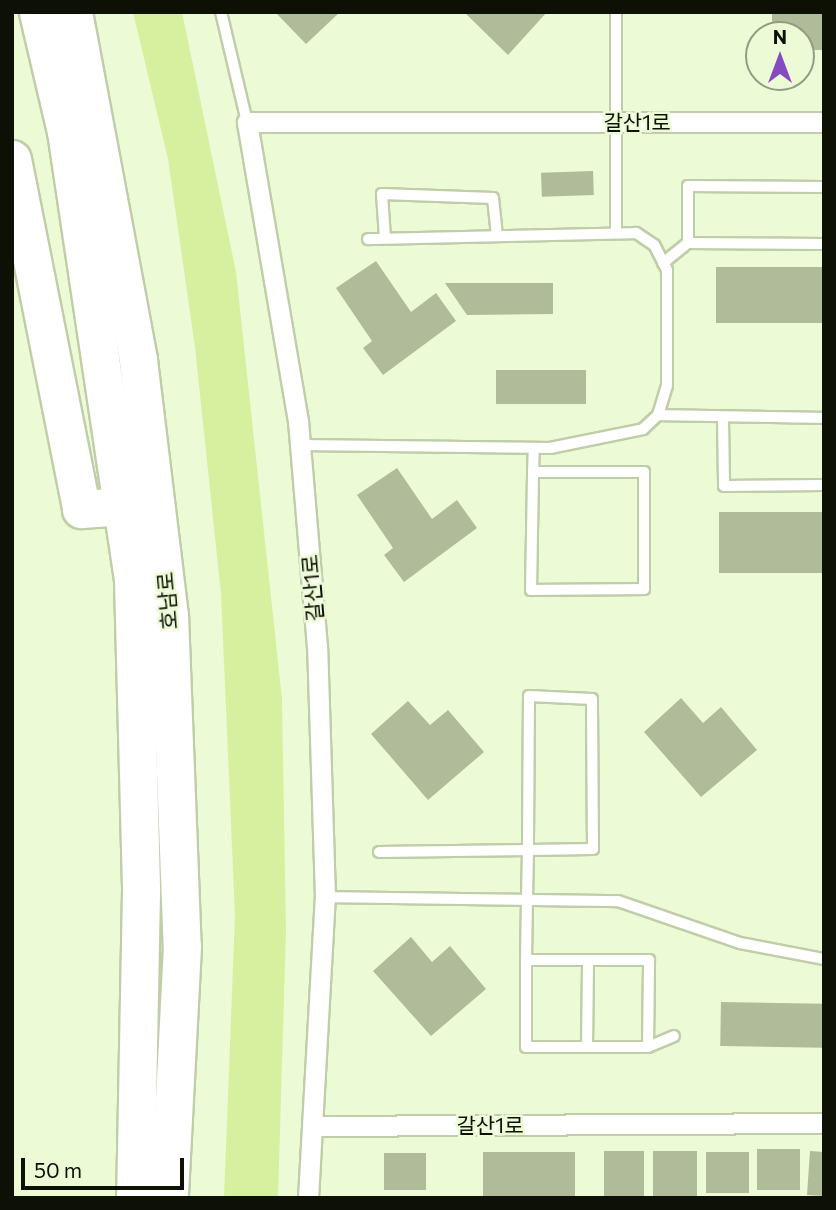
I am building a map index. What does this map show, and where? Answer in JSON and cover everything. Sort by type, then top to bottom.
[{"type":"highway","name":"호남로","points":[[38,12],[66,131],[125,506],[133,581],[141,891],[135,1198]]},
{"type":"highway","name":"호남로","points":[[73,12],[138,360],[169,615],[182,946],[169,1198]]},
{"type":"highway","points":[[12,159],[81,509],[125,506]]},
{"type":"street","name":"갈산1로","points":[[824,122],[247,122],[300,445],[317,647],[325,897],[314,1126],[824,1123]]},
{"type":"street","points":[[308,1198],[314,1126]]},
{"type":"lane","points":[[221,12],[247,122]]},
{"type":"lane","points":[[616,12],[616,233]]},
{"type":"lane","points":[[688,243],[688,186],[824,187]]},
{"type":"lane","points":[[385,239],[382,194],[493,198],[497,236]]},
{"type":"lane","points":[[300,445],[534,448],[599,442],[643,429],[658,415],[667,386],[663,263],[654,245],[636,233],[368,239]]},
{"type":"lane","points":[[663,263],[688,243],[824,244]]},
{"type":"lane","points":[[658,415],[723,419],[824,418]]},
{"type":"lane","points":[[723,419],[724,486],[824,485]]},
{"type":"lane","points":[[533,472],[644,472],[644,589],[531,590],[533,472],[534,448]]},
{"type":"lane","points":[[379,852],[528,850],[593,849],[592,699],[529,696],[528,850],[526,960],[526,1047],[648,1047],[674,1036]]},
{"type":"lane","points":[[325,897],[527,897],[618,901],[740,943],[824,959]]},
{"type":"lane","points":[[526,960],[649,961],[648,1047]]},
{"type":"lane","points":[[587,1047],[588,960]]},
{"type":"green space","points":[[133,12],[182,12],[236,272],[282,699],[286,931],[278,1198],[224,1198],[235,916],[221,594],[195,347],[168,159]]},
{"type":"building","points":[[275,12],[340,12],[306,44]]},
{"type":"building","points":[[464,12],[547,12],[508,55]]},
{"type":"building","points":[[772,12],[824,12],[824,50],[815,50],[815,21],[772,21]]},
{"type":"building","points":[[593,171],[594,195],[542,197],[541,173]]},
{"type":"building","points":[[376,261],[411,312],[436,293],[456,321],[383,375],[363,348],[372,341],[336,288]]},
{"type":"building","points":[[716,267],[824,267],[824,323],[716,323]]},
{"type":"building","points":[[445,283],[553,283],[553,314],[467,315]]},
{"type":"building","points":[[496,370],[586,370],[586,404],[496,404]]},
{"type":"building","points":[[397,468],[432,519],[457,500],[477,528],[404,582],[384,555],[393,548],[357,495]]},
{"type":"building","points":[[719,512],[824,512],[824,573],[719,573]]},
{"type":"building","points":[[681,698],[703,723],[721,707],[757,750],[701,797],[644,732]]},
{"type":"building","points":[[408,701],[430,725],[448,710],[484,752],[428,800],[371,734]]},
{"type":"building","points":[[411,937],[432,962],[450,946],[486,989],[431,1036],[373,971]]},
{"type":"building","points":[[721,1002],[824,1004],[823,1048],[720,1046]]},
{"type":"building","points":[[757,1149],[800,1149],[800,1190],[757,1190]]},
{"type":"building","points":[[604,1151],[644,1151],[644,1198],[604,1198]]},
{"type":"building","points":[[653,1151],[697,1151],[697,1196],[653,1196]]},
{"type":"building","points":[[810,1151],[824,1152],[824,1196],[807,1195]]},
{"type":"building","points":[[483,1152],[575,1152],[575,1197],[483,1197]]},
{"type":"building","points":[[706,1152],[749,1152],[749,1193],[706,1193]]},
{"type":"building","points":[[384,1153],[426,1153],[426,1190],[384,1190]]}]
